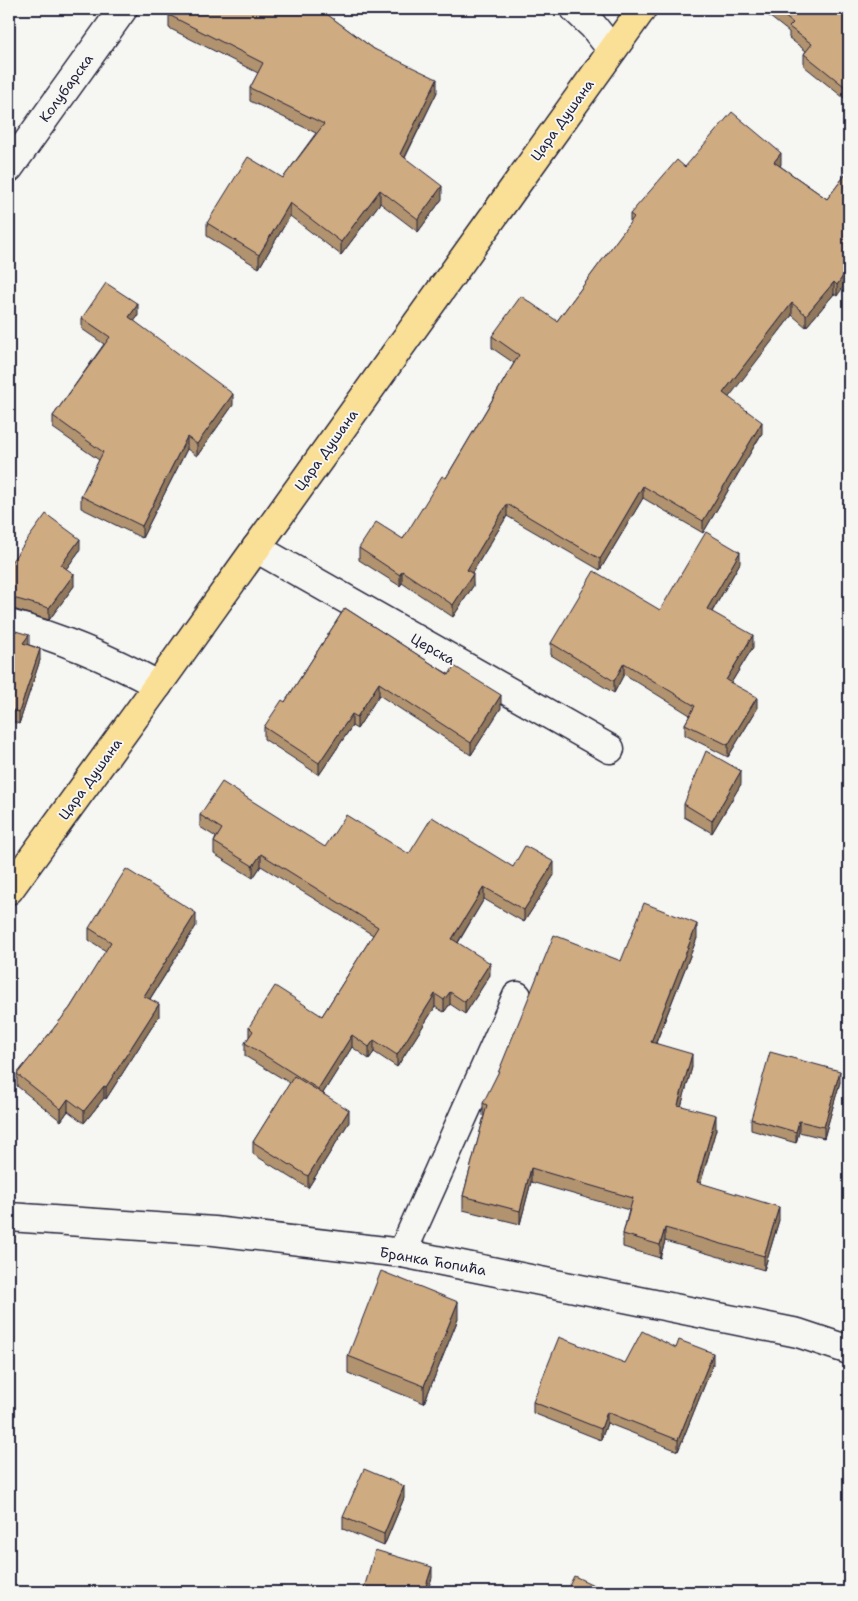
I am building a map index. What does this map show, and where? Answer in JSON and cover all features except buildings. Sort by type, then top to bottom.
[{"type":"main road","name":"Цара Душана","points":[[9,890],[642,9]]},
{"type":"street","name":"Колубарска","points":[[9,168],[123,9]]},
{"type":"street","points":[[575,9],[594,26],[612,50]]},
{"type":"street","name":"Церска","points":[[256,548],[610,749]]},
{"type":"street","points":[[9,624],[81,647],[124,666],[158,685]]},
{"type":"street","points":[[402,1253],[517,996]]},
{"type":"street","name":"Бранка Ћопића","points":[[9,1216],[214,1230],[402,1253],[798,1334],[849,1350]]}]
